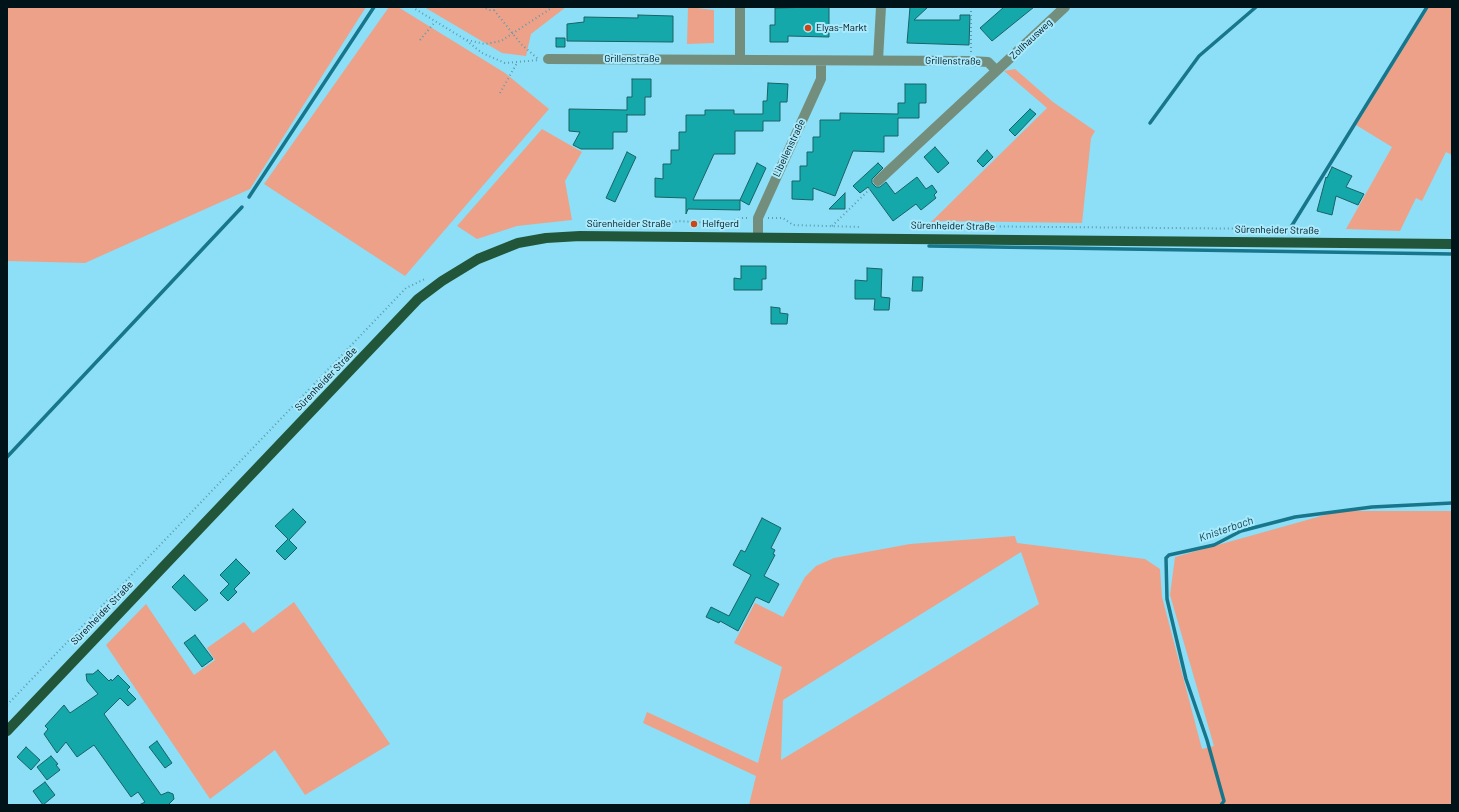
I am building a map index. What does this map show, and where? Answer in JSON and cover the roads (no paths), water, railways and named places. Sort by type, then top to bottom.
[{"type":"main road","name":"Sürenheider Straße","points":[[8,727],[418,299],[442,281],[478,259],[518,243],[546,238],[580,236],[758,236],[1452,244]]},
{"type":"street","points":[[740,7],[740,60]]},
{"type":"street","points":[[878,60],[881,7]]},
{"type":"street","name":"Zollhausweg","points":[[996,70],[1065,7]]},
{"type":"street","name":"Grillenstraße","points":[[544,59],[878,60],[988,62],[996,70],[878,181]]},
{"type":"street","name":"Libellenstraße","points":[[758,236],[758,218],[821,80],[821,61]]},
{"type":"waterway","points":[[249,197],[374,7]]},
{"type":"waterway","points":[[1150,123],[1199,56],[1256,7]]},
{"type":"waterway","points":[[1291,227],[1427,7]]},
{"type":"waterway","points":[[7,457],[242,207]]},
{"type":"waterway","points":[[929,246],[1452,254]]},
{"type":"waterway","name":"Knisterbach","points":[[1221,805],[1224,801],[1207,740],[1186,679],[1167,599],[1166,558],[1169,555],[1214,545],[1241,531],[1295,517],[1372,507],[1452,503]]},
{"type":"place","name":"Elyas-Markt","points":[[808,28]]},
{"type":"place","name":"Helfgerd","points":[[694,224]]}]
